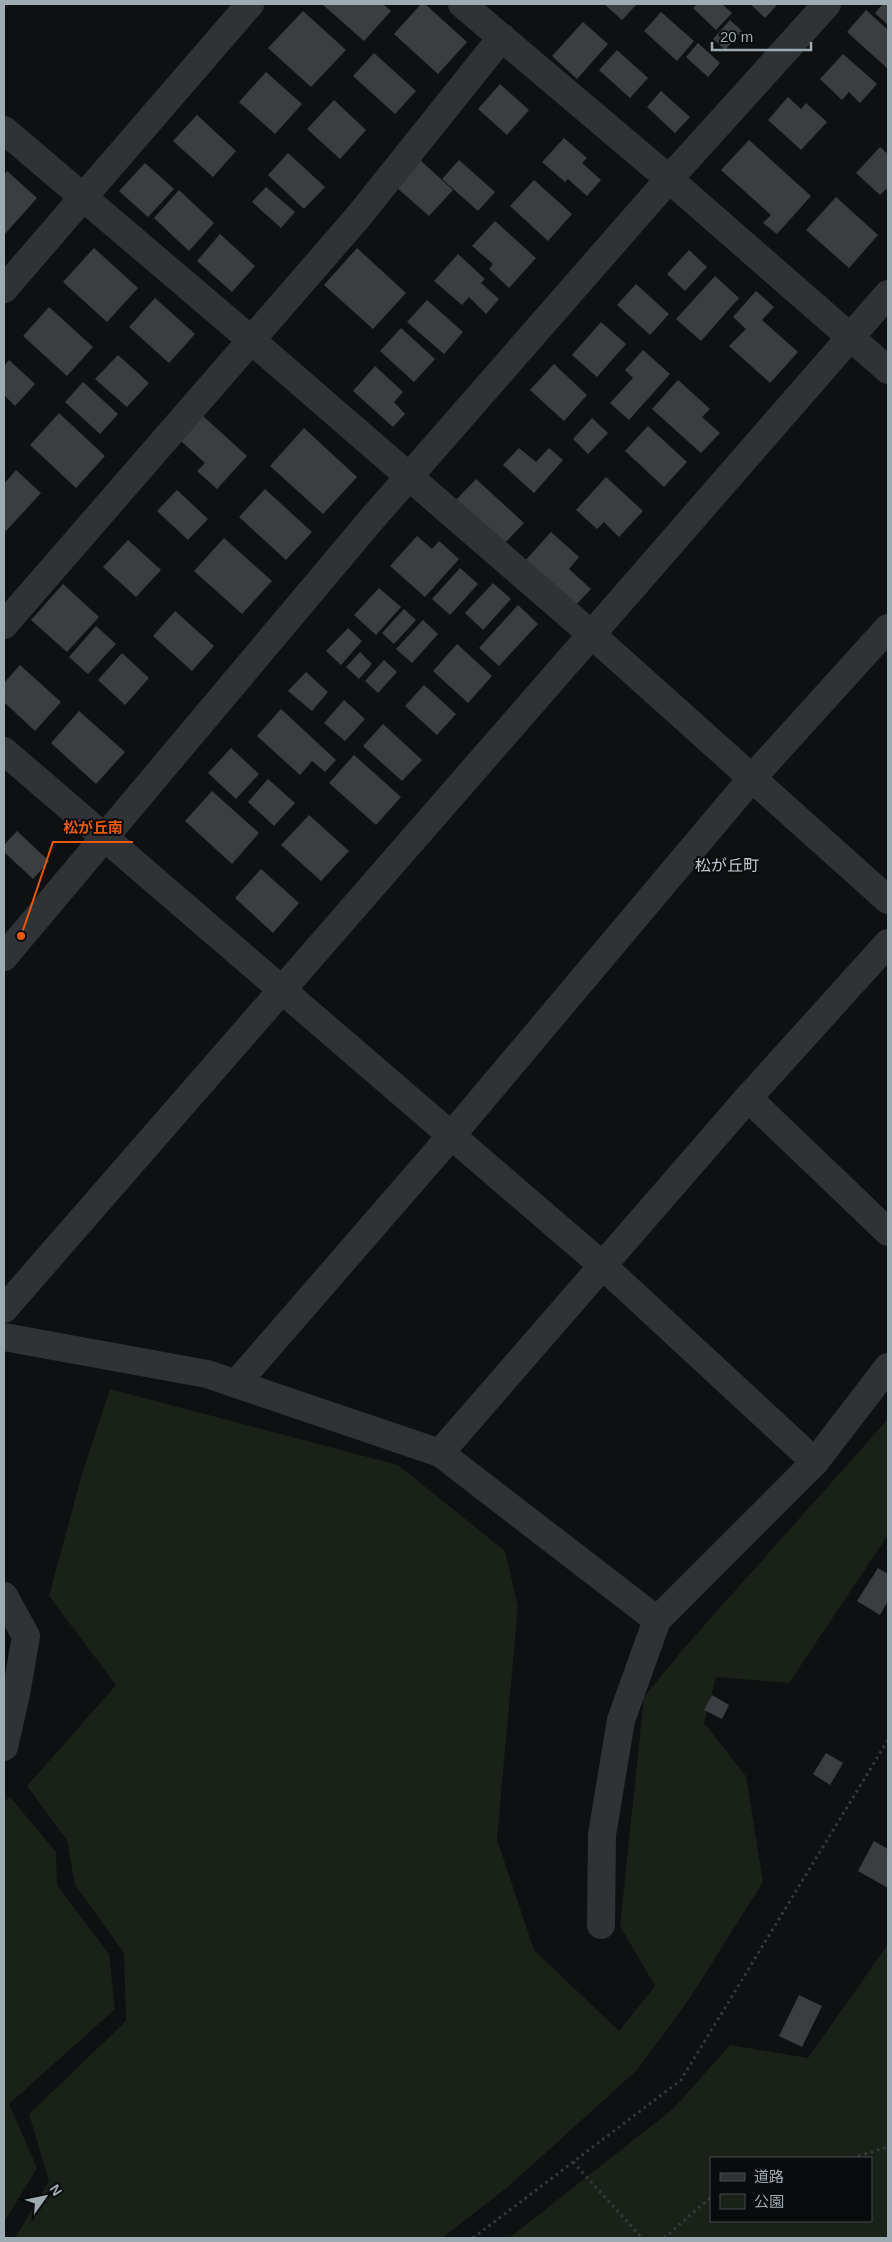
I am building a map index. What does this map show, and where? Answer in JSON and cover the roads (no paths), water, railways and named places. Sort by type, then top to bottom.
[{"type":"street","points":[[4,289],[82,196],[250,4]]},
{"type":"street","points":[[462,4],[669,179],[888,370]]},
{"type":"street","points":[[4,956],[410,476],[669,179],[827,4]]},
{"type":"street","points":[[4,625],[250,339],[358,217],[502,37]]},
{"type":"street","points":[[4,130],[410,476],[591,634],[888,900]]},
{"type":"street","points":[[4,1310],[888,294]]},
{"type":"street","points":[[236,1384],[451,1136],[752,778],[888,628]]},
{"type":"street","points":[[4,751],[602,1265],[815,1462]]},
{"type":"street","points":[[440,1453],[748,1098],[888,943]]},
{"type":"street","points":[[748,1098],[888,1232]]},
{"type":"street","points":[[4,1337],[207,1374],[440,1453],[657,1620]]},
{"type":"street","points":[[601,1925],[602,1835],[621,1720],[657,1620],[815,1462],[888,1367]]},
{"type":"street","points":[[4,1596],[26,1636],[4,1747]]},
{"type":"place","name":"松が丘南","points":[[21,936]]},
{"type":"district","name":"松が丘町","points":[[727,865]]}]
